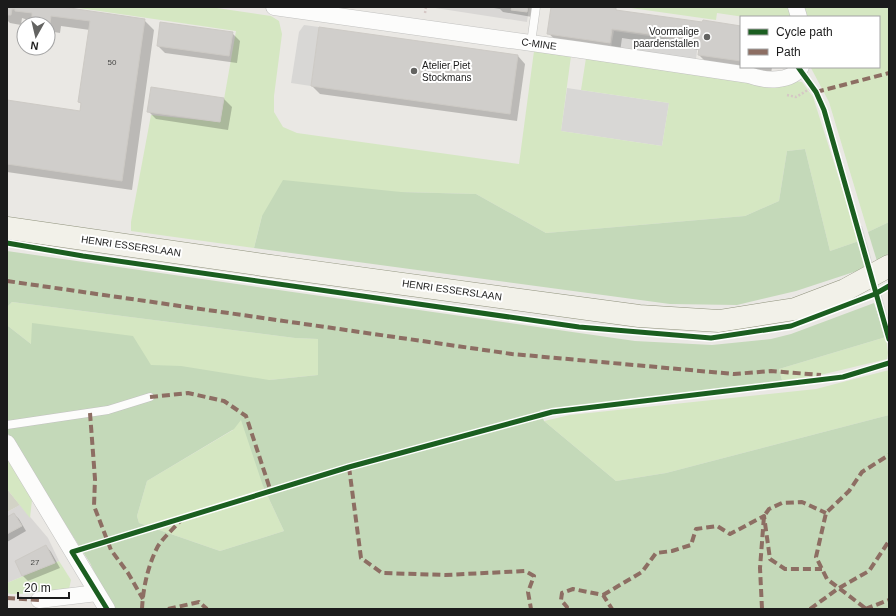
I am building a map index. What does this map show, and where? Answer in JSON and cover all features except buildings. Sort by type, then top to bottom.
[{"type":"street","name":"C-MINE","points":[[274,7],[315,10],[749,75],[757,78],[776,80],[788,77],[801,68]]},
{"type":"street","points":[[749,75],[768,72],[776,68]]},
{"type":"street","name":"HENRI ESSERSLAAN","points":[[7,228],[263,265],[639,316],[719,321],[795,309],[845,290],[889,266]]},
{"type":"street","points":[[7,443],[107,609]]},
{"type":"street","points":[[39,600],[97,593]]},
{"type":"lane","points":[[531,42],[536,7]]},
{"type":"lane","points":[[7,425],[108,410],[150,397]]},
{"type":"shaded area","points":[[429,7],[529,7],[527,22]]},
{"type":"shaded area","points":[[304,25],[319,27],[311,86],[291,83],[299,32]]},
{"type":"shaded area","points":[[614,31],[698,43],[696,59],[611,47]]},
{"type":"shaded area","points":[[567,88],[669,103],[662,146],[561,131]]},
{"type":"shaded area","points":[[7,489],[20,505],[7,512]]},
{"type":"shaded area","points":[[20,505],[48,538],[59,561],[7,583],[7,512]]},
{"type":"green space","points":[[72,7],[210,7],[271,16],[279,21],[282,34],[274,96],[274,112],[283,127],[297,133],[519,164],[534,51],[571,56],[561,131],[662,146],[669,103],[581,90],[586,58],[776,85],[786,86],[795,81],[802,82],[813,97],[859,241],[830,251],[805,149],[787,151],[779,201],[745,216],[546,233],[476,194],[401,192],[262,216],[254,248],[131,231],[131,222],[151,115],[220,122],[236,31]]},
{"type":"green space","points":[[624,7],[788,7],[791,16],[740,16],[717,13],[716,20]]},
{"type":"green space","points":[[804,7],[889,7],[889,222],[868,232],[829,102],[811,68],[880,68],[880,16],[807,16]]},
{"type":"green space","points":[[805,149],[830,251],[859,241],[866,268],[796,291],[737,305],[670,304],[254,248],[262,216],[283,180],[401,192],[476,194],[546,233],[745,216],[779,201],[787,151]]},
{"type":"green space","points":[[889,222],[889,253],[877,261],[868,232]]},
{"type":"green space","points":[[7,251],[635,341],[712,345],[771,339],[791,334],[874,303],[886,337],[779,369],[783,384],[540,410],[544,421],[616,481],[666,473],[889,415],[889,609],[112,609],[90,563],[7,432],[7,323],[8,326],[31,344],[32,323],[133,336],[151,365],[181,366],[269,380],[318,375],[318,339],[295,338],[12,302],[7,307]],"holes":[[[241,420],[263,486],[284,531],[220,551],[139,523],[137,516],[147,481],[234,429]]]},
{"type":"green space","points":[[12,302],[295,338],[318,339],[318,375],[269,380],[263,486],[284,531],[220,551],[139,523],[137,516],[147,481],[233,430],[31,344],[8,326],[7,307]]},
{"type":"green space","points":[[886,337],[888,353],[887,359],[783,384],[779,369]]},
{"type":"green space","points":[[889,370],[889,415],[666,473],[616,481],[544,421],[570,415],[816,389]]},
{"type":"green space","points":[[7,459],[32,500],[30,518],[7,489]]},
{"type":"green space","points":[[59,561],[71,580],[69,589],[63,593],[7,593],[7,583]]},
{"type":"pier","points":[[862,226],[889,322],[889,335],[884,336],[854,228]]},
{"type":"marked path","points":[[816,92],[889,73]]},
{"type":"marked path","points":[[7,281],[512,354],[734,374],[771,371],[821,375]]},
{"type":"marked path","points":[[150,397],[188,393],[224,401],[246,416],[271,492]]},
{"type":"marked path","points":[[90,413],[95,479],[94,506],[111,550],[128,573],[143,599]]},
{"type":"marked path","points":[[865,608],[827,579],[816,557],[826,513],[849,491],[862,472],[889,455]]},
{"type":"marked path","points":[[349,467],[361,558],[382,573],[445,575],[525,571],[534,576],[528,592],[531,609]]},
{"type":"marked path","points":[[762,609],[760,568],[764,516],[769,509],[782,503],[802,502],[826,513]]},
{"type":"marked path","points":[[603,595],[642,572],[656,553],[672,551],[691,545],[696,529],[717,526],[730,534],[764,516],[770,559],[785,569],[822,569]]},
{"type":"marked path","points":[[142,609],[147,577],[154,553],[160,543],[181,520]]},
{"type":"marked path","points":[[810,609],[839,588],[869,571],[889,541]]},
{"type":"marked path","points":[[566,609],[567,607],[561,600],[562,593],[573,589],[603,595],[612,609]]},
{"type":"marked path","points":[[7,598],[39,600]]},
{"type":"marked path","points":[[865,609],[889,600]]},
{"type":"marked path","points":[[168,609],[199,602],[207,609]]},
{"type":"cycle path","points":[[799,68],[816,92],[824,110],[889,339]]},
{"type":"cycle path","points":[[7,243],[83,256],[579,327],[711,338],[791,326],[875,294],[889,286]]},
{"type":"cycle path","points":[[107,609],[72,552],[349,467],[552,412],[843,377],[889,363]]},
{"type":"place","name":"Voormalige paardenstallen","points":[[707,37]]},
{"type":"place","name":"Atelier Piet Stockmans","points":[[414,71]]}]
